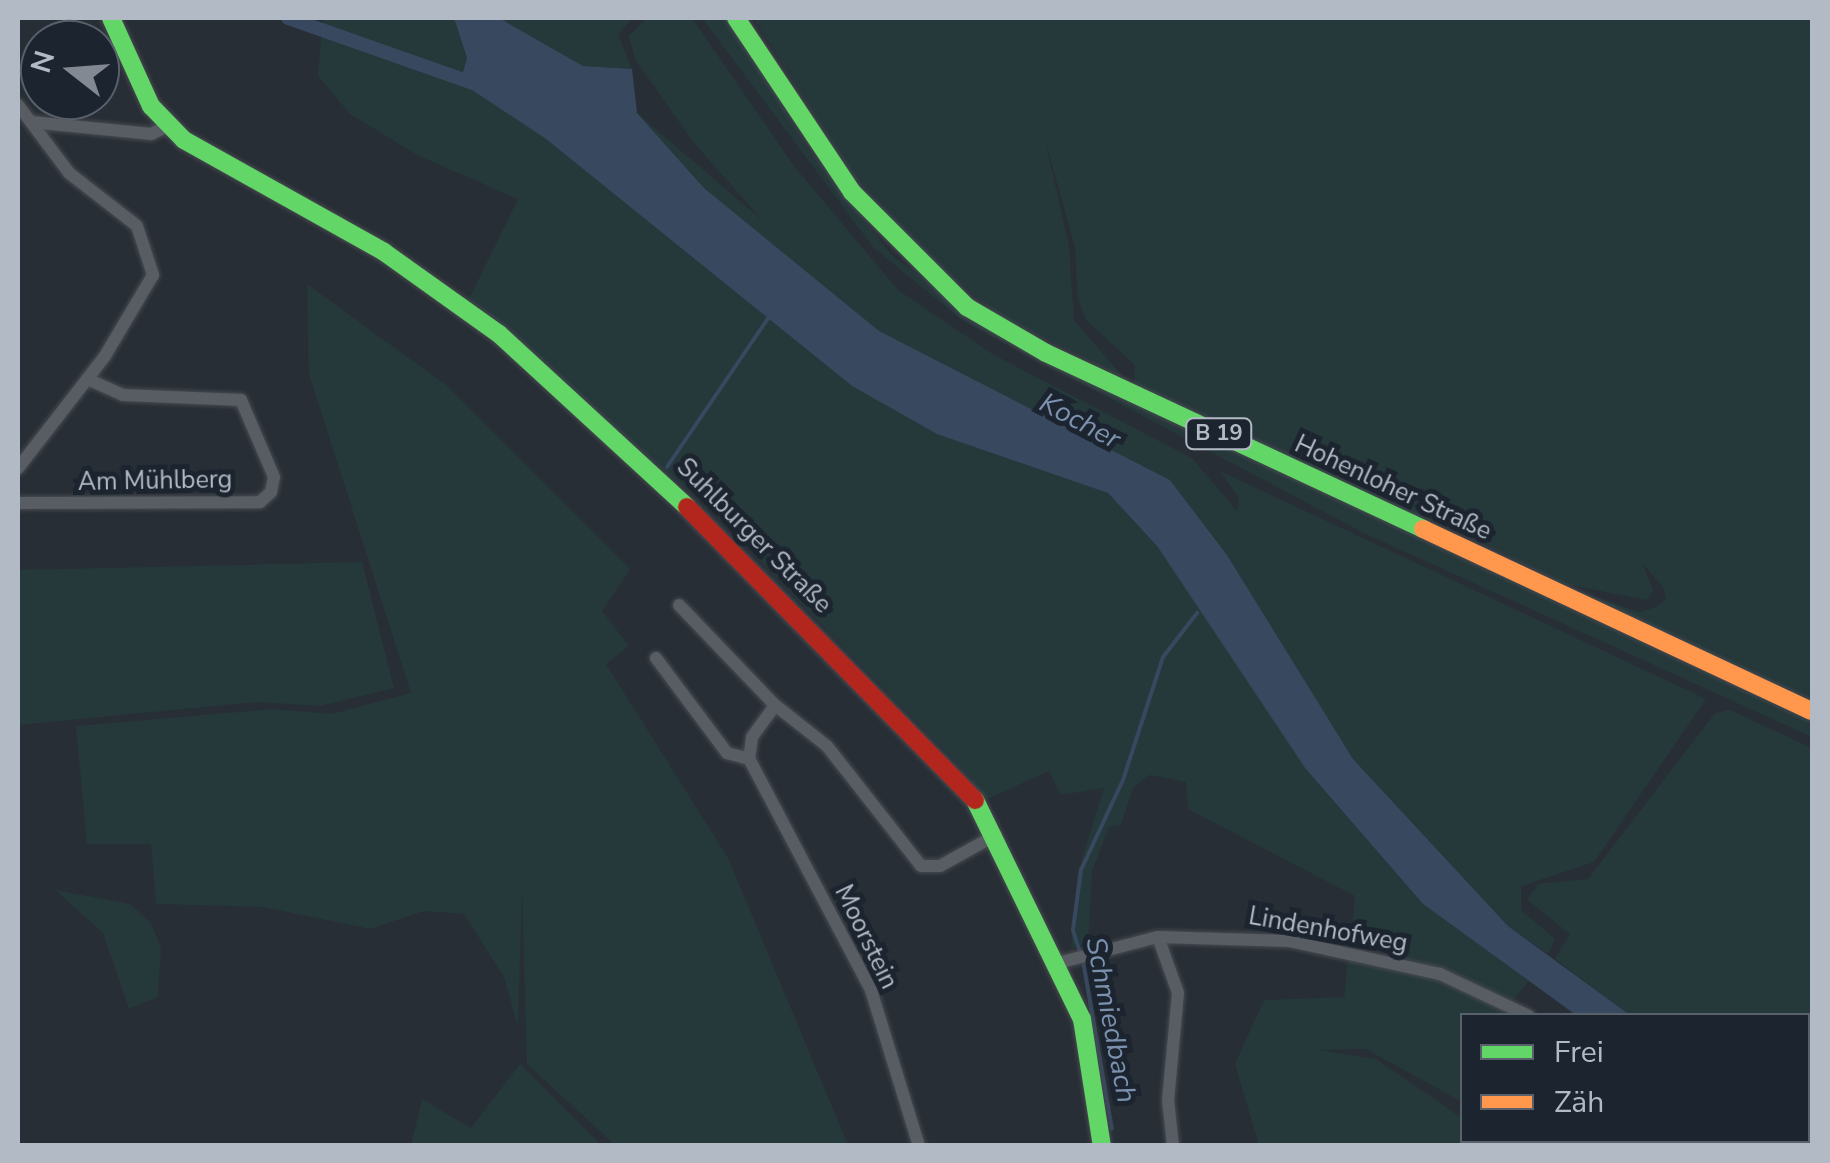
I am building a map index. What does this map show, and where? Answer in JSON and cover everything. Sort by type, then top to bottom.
[{"type":"street","name":"Suhlburger Straße","points":[[111,18],[152,106],[170,125],[238,173],[384,252],[499,334],[824,640],[977,804],[1063,962],[1082,1019],[1102,1146]]},
{"type":"street","name":"Hohenloher Straße","points":[[736,18],[852,192],[967,306],[1046,353],[1812,711]]},
{"type":"street","points":[[18,105],[68,173],[137,226],[152,259],[150,291],[18,468]]},
{"type":"street","points":[[31,122],[151,134],[170,125]]},
{"type":"street","name":"Am Mühlberg","points":[[18,503],[260,502],[271,492],[274,477],[241,400],[124,394],[87,379]]},
{"type":"street","points":[[679,605],[775,705],[827,746],[922,866],[940,866],[996,834]]},
{"type":"street","name":"Moorstein","points":[[656,658],[727,753],[749,758],[870,990],[920,1146]]},
{"type":"street","points":[[749,758],[752,737],[775,705]]},
{"type":"street","points":[[1158,937],[1178,993],[1168,1100],[1173,1146]]},
{"type":"street","name":"Lindenhofweg","points":[[1063,962],[1158,937],[1289,941],[1440,974],[1523,1013]]},
{"type":"shaded area","points":[[323,18],[454,18],[467,58],[460,82],[546,139],[852,386],[1108,493],[1157,546],[1305,768],[1423,904],[1529,981],[1513,1000],[1351,938],[1355,896],[1188,809],[1186,782],[1149,775],[1133,788],[1121,825],[1109,827],[1092,871],[1088,944],[1071,948],[1077,875],[1104,788],[1061,795],[1049,771],[983,801],[969,776],[706,506],[467,303],[518,199],[419,156],[350,114],[318,76]]},
{"type":"shaded area","points":[[499,18],[633,18],[618,34],[632,69],[583,66]]},
{"type":"shaded area","points":[[647,18],[692,18],[794,166],[898,290],[994,355],[1192,458],[1237,511],[1239,498],[1220,471],[1706,699],[1594,862],[1521,886],[1521,910],[1555,939],[1548,954],[1508,926],[1353,759],[1227,555],[1170,480],[879,332],[704,188],[637,113],[762,220],[694,143],[635,59],[629,36]]},
{"type":"shaded area","points":[[702,18],[727,18],[811,153],[892,255],[1009,344],[1812,722],[1812,737],[1364,533],[963,321],[873,247]]},
{"type":"shaded area","points":[[753,18],[1812,18],[1812,701],[1570,589],[1640,612],[1656,607],[1666,599],[1663,587],[1643,564],[1653,591],[1647,600],[1559,583],[1436,518],[1414,516],[1134,384],[1135,365],[1086,320],[1078,299],[1075,248],[1045,139],[1069,246],[1074,320],[1124,378],[1000,316],[930,261],[853,175]]},
{"type":"shaded area","points":[[307,284],[446,385],[630,569],[602,611],[629,646],[606,664],[728,858],[848,1145],[615,1145],[527,1064],[522,891],[518,1027],[504,977],[464,914],[424,911],[370,929],[263,907],[156,904],[151,844],[87,844],[76,726],[272,709],[332,714],[411,693],[309,374]]},
{"type":"shaded area","points":[[362,562],[394,688],[320,706],[257,702],[18,725],[18,570]]},
{"type":"shaded area","points":[[1730,710],[1812,748],[1812,1137],[1810,1013],[1627,1013],[1555,959],[1570,934],[1527,900],[1538,884],[1588,879],[1715,713]]},
{"type":"shaded area","points":[[55,890],[130,904],[150,922],[161,947],[158,997],[129,1009],[103,933]]},
{"type":"shaded area","points":[[1348,960],[1440,979],[1510,1013],[1460,1013],[1460,1101],[1366,1049],[1318,1050],[1376,1059],[1460,1117],[1460,1143],[1481,1145],[1259,1145],[1235,1064],[1264,1000],[1344,997]]},
{"type":"shaded area","points":[[520,1064],[601,1145],[411,1145],[422,1099],[471,1128]]},
{"type":"shaded area","points":[[1606,1143],[1696,1143],[1699,1145]]},
{"type":"water","points":[[454,18],[499,18],[583,66],[632,69],[637,113],[704,188],[879,331],[1170,480],[1227,555],[1353,759],[1508,926],[1627,1013],[1573,1013],[1423,904],[1305,768],[1157,546],[1108,493],[937,434],[852,386],[546,139],[460,82],[467,58]]},
{"type":"waterway","points":[[288,18],[478,85]]},
{"type":"waterway","points":[[667,467],[771,314]]},
{"type":"waterway","name":"Schmiedbach","points":[[1080,952],[1073,930],[1081,870],[1123,780],[1163,657],[1197,613]]},
{"type":"waterway","name":"Schmiedbach","points":[[1083,961],[1112,1129]]},
{"type":"traffic: fast","points":[[111,18],[151,106],[184,140],[384,252],[499,334],[687,507]]},
{"type":"traffic: fast","points":[[736,18],[852,192],[967,307],[1046,353],[1423,529]]},
{"type":"traffic: fast","points":[[975,800],[1082,1019],[1102,1146]]},
{"type":"traffic: slow","points":[[1423,529],[1812,711]]},
{"type":"traffic: jam","points":[[687,507],[975,800]]},
{"type":"water label","name":"Kocher","points":[[1080,421]]}]
